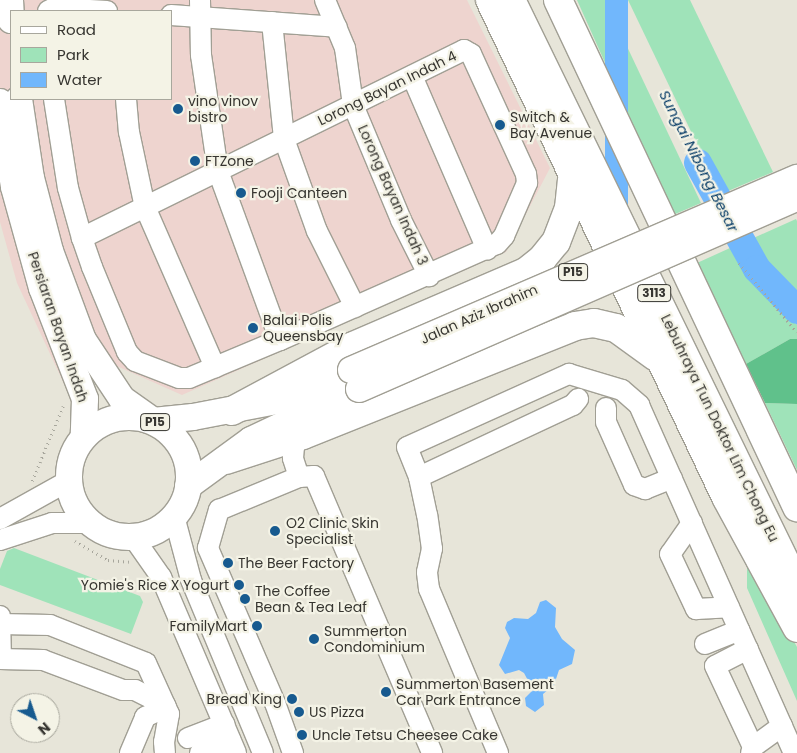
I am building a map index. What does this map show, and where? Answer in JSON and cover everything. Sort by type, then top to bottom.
[{"type":"highway","points":[[490,0],[572,179],[730,505],[797,628]]},
{"type":"highway","name":"Lebuhraya Tun Doktor Lim Chong Eu","points":[[511,0],[797,586]]},
{"type":"highway","name":"3113","points":[[558,0],[797,507]]},
{"type":"highway","points":[[232,411],[353,346],[526,272],[542,259],[556,242],[569,208],[572,179]]},
{"type":"highway","points":[[226,460],[303,435],[575,326],[594,323],[616,328],[643,345],[662,363]]},
{"type":"main road","name":"Persiaran Bayan Indah","points":[[19,100],[31,178],[50,251],[83,340],[122,399],[153,421]]},
{"type":"main road","name":"Persiaran Bayan Indah","points":[[0,102],[14,188],[42,288],[84,399],[84,435]]},
{"type":"main road","name":"Jalan Aziz Ibrahim","points":[[188,486],[251,440],[355,379],[797,178]]},
{"type":"main road","name":"Jalan Aziz Ibrahim","points":[[153,421],[232,411],[355,379],[797,198]]},
{"type":"main road","name":"P15","points":[[80,531],[118,536],[133,549],[174,516],[188,486],[188,466],[182,447],[170,432],[153,421],[135,416],[117,417],[99,424],[84,435]]},
{"type":"main road","points":[[80,531],[78,511],[68,481],[69,464],[84,435]]},
{"type":"street","points":[[172,15],[200,8],[272,22],[337,27],[325,0]]},
{"type":"street","points":[[50,10],[54,8],[89,10]]},
{"type":"street","points":[[200,8],[201,56],[218,171],[280,340]]},
{"type":"street","points":[[272,22],[284,139],[317,231],[355,307]]},
{"type":"street","name":"Lorong Bayan Indah 3","points":[[337,27],[345,48],[353,105],[401,220],[429,276]]},
{"type":"street","name":"Lorong Bayan Indah 4","points":[[468,51],[526,174],[527,183],[504,236],[487,249],[429,276],[189,378],[179,378],[135,362],[126,352],[82,238],[284,139],[412,76],[468,51]]},
{"type":"street","points":[[412,76],[487,249]]},
{"type":"street","points":[[54,100],[68,188],[82,238]]},
{"type":"street","points":[[126,100],[129,132],[144,207],[215,368]]},
{"type":"street","points":[[797,163],[797,172]]},
{"type":"street","points":[[569,374],[578,399]]},
{"type":"street","points":[[498,753],[429,590],[427,572],[432,549],[418,477],[407,447],[569,374],[626,392],[639,405],[794,753]]},
{"type":"street","points":[[606,408],[626,392]]},
{"type":"street","points":[[578,399],[606,408]]},
{"type":"street","points":[[418,477],[573,405],[578,399]]},
{"type":"street","points":[[606,408],[606,422],[634,485],[645,489],[672,478]]},
{"type":"street","points":[[299,477],[293,458],[294,446],[303,435]]},
{"type":"street","points":[[292,753],[275,703],[208,548],[219,510],[299,477],[314,476],[432,753]]},
{"type":"street","points":[[0,519],[68,481]]},
{"type":"street","points":[[174,516],[191,580],[263,753]]},
{"type":"street","points":[[0,540],[52,523],[80,531]]},
{"type":"street","points":[[692,523],[670,554],[696,610],[729,607]]},
{"type":"street","points":[[133,549],[161,577],[230,739],[184,739],[165,753]]},
{"type":"street","points":[[0,616],[0,659],[43,660],[123,690],[135,690],[166,706]]},
{"type":"street","points":[[0,624],[50,626],[142,660],[149,666],[169,717],[184,739]]},
{"type":"street","points":[[705,644],[739,630]]},
{"type":"street","points":[[748,649],[715,666],[752,750],[782,726]]},
{"type":"street","points":[[243,703],[275,703]]},
{"type":"street","points":[[130,753],[142,720],[166,706]]},
{"type":"path","points":[[740,263],[797,332]]},
{"type":"path","points":[[31,486],[67,397]]},
{"type":"path","points":[[80,531],[108,560],[133,549]]},
{"type":"shaded area","points":[[0,0],[467,0],[550,168],[506,252],[182,395],[110,363],[65,386],[17,283],[0,222]]},
{"type":"green space","points":[[577,0],[605,0],[701,203],[673,215]]},
{"type":"green space","points":[[628,0],[690,0],[773,172],[721,194]]},
{"type":"green space","points":[[796,219],[797,221],[797,295],[749,240]]},
{"type":"green space","points":[[730,248],[797,325],[797,339],[790,339],[746,364],[697,263]]},
{"type":"green space","points":[[790,339],[797,339],[797,404],[765,403],[746,364]]},
{"type":"green space","points":[[765,403],[797,404],[797,470]]},
{"type":"green space","points":[[711,491],[797,647],[797,701],[747,588],[747,567]]},
{"type":"green space","points":[[14,548],[140,596],[143,602],[131,634],[0,585],[0,569],[7,551]]},
{"type":"water","points":[[605,0],[628,0],[628,225],[605,225]]},
{"type":"water","points":[[749,240],[797,295],[797,325],[730,248]]},
{"type":"water","points":[[546,600],[556,608],[555,627],[562,639],[575,650],[572,664],[559,670],[554,685],[543,694],[544,705],[535,712],[526,706],[525,698],[533,690],[524,673],[519,670],[505,674],[499,665],[510,638],[505,628],[507,622],[514,618],[528,619],[536,613],[540,602]]},
{"type":"waterway","name":"Sungai Nibong Besar","points":[[698,163],[757,269],[797,310]]},
{"type":"place","name":"vino vinov bistro","points":[[178,109]]},
{"type":"place","name":"Switch & Bay Avenue","points":[[500,125]]},
{"type":"place","name":"FTZone","points":[[195,161]]},
{"type":"place","name":"Fooji Canteen","points":[[241,193]]},
{"type":"place","name":"Balai Polis Queensbay","points":[[253,328]]},
{"type":"place","name":"O2 Clinic Skin Specialist","points":[[275,531]]},
{"type":"place","name":"The Beer Factory","points":[[228,563]]},
{"type":"place","name":"Yomie's Rice X Yogurt","points":[[239,585]]},
{"type":"place","name":"The Coffee Bean & Tea Leaf","points":[[245,599]]},
{"type":"place","name":"FamilyMart","points":[[257,626]]},
{"type":"place","name":"Summerton Condominium","points":[[314,639]]},
{"type":"place","name":"Summerton Basement Car Park Entrance","points":[[386,692]]},
{"type":"place","name":"Bread King","points":[[292,699]]},
{"type":"place","name":"US Pizza","points":[[299,712]]},
{"type":"place","name":"Uncle Tetsu Cheesee Cake","points":[[302,735]]}]
